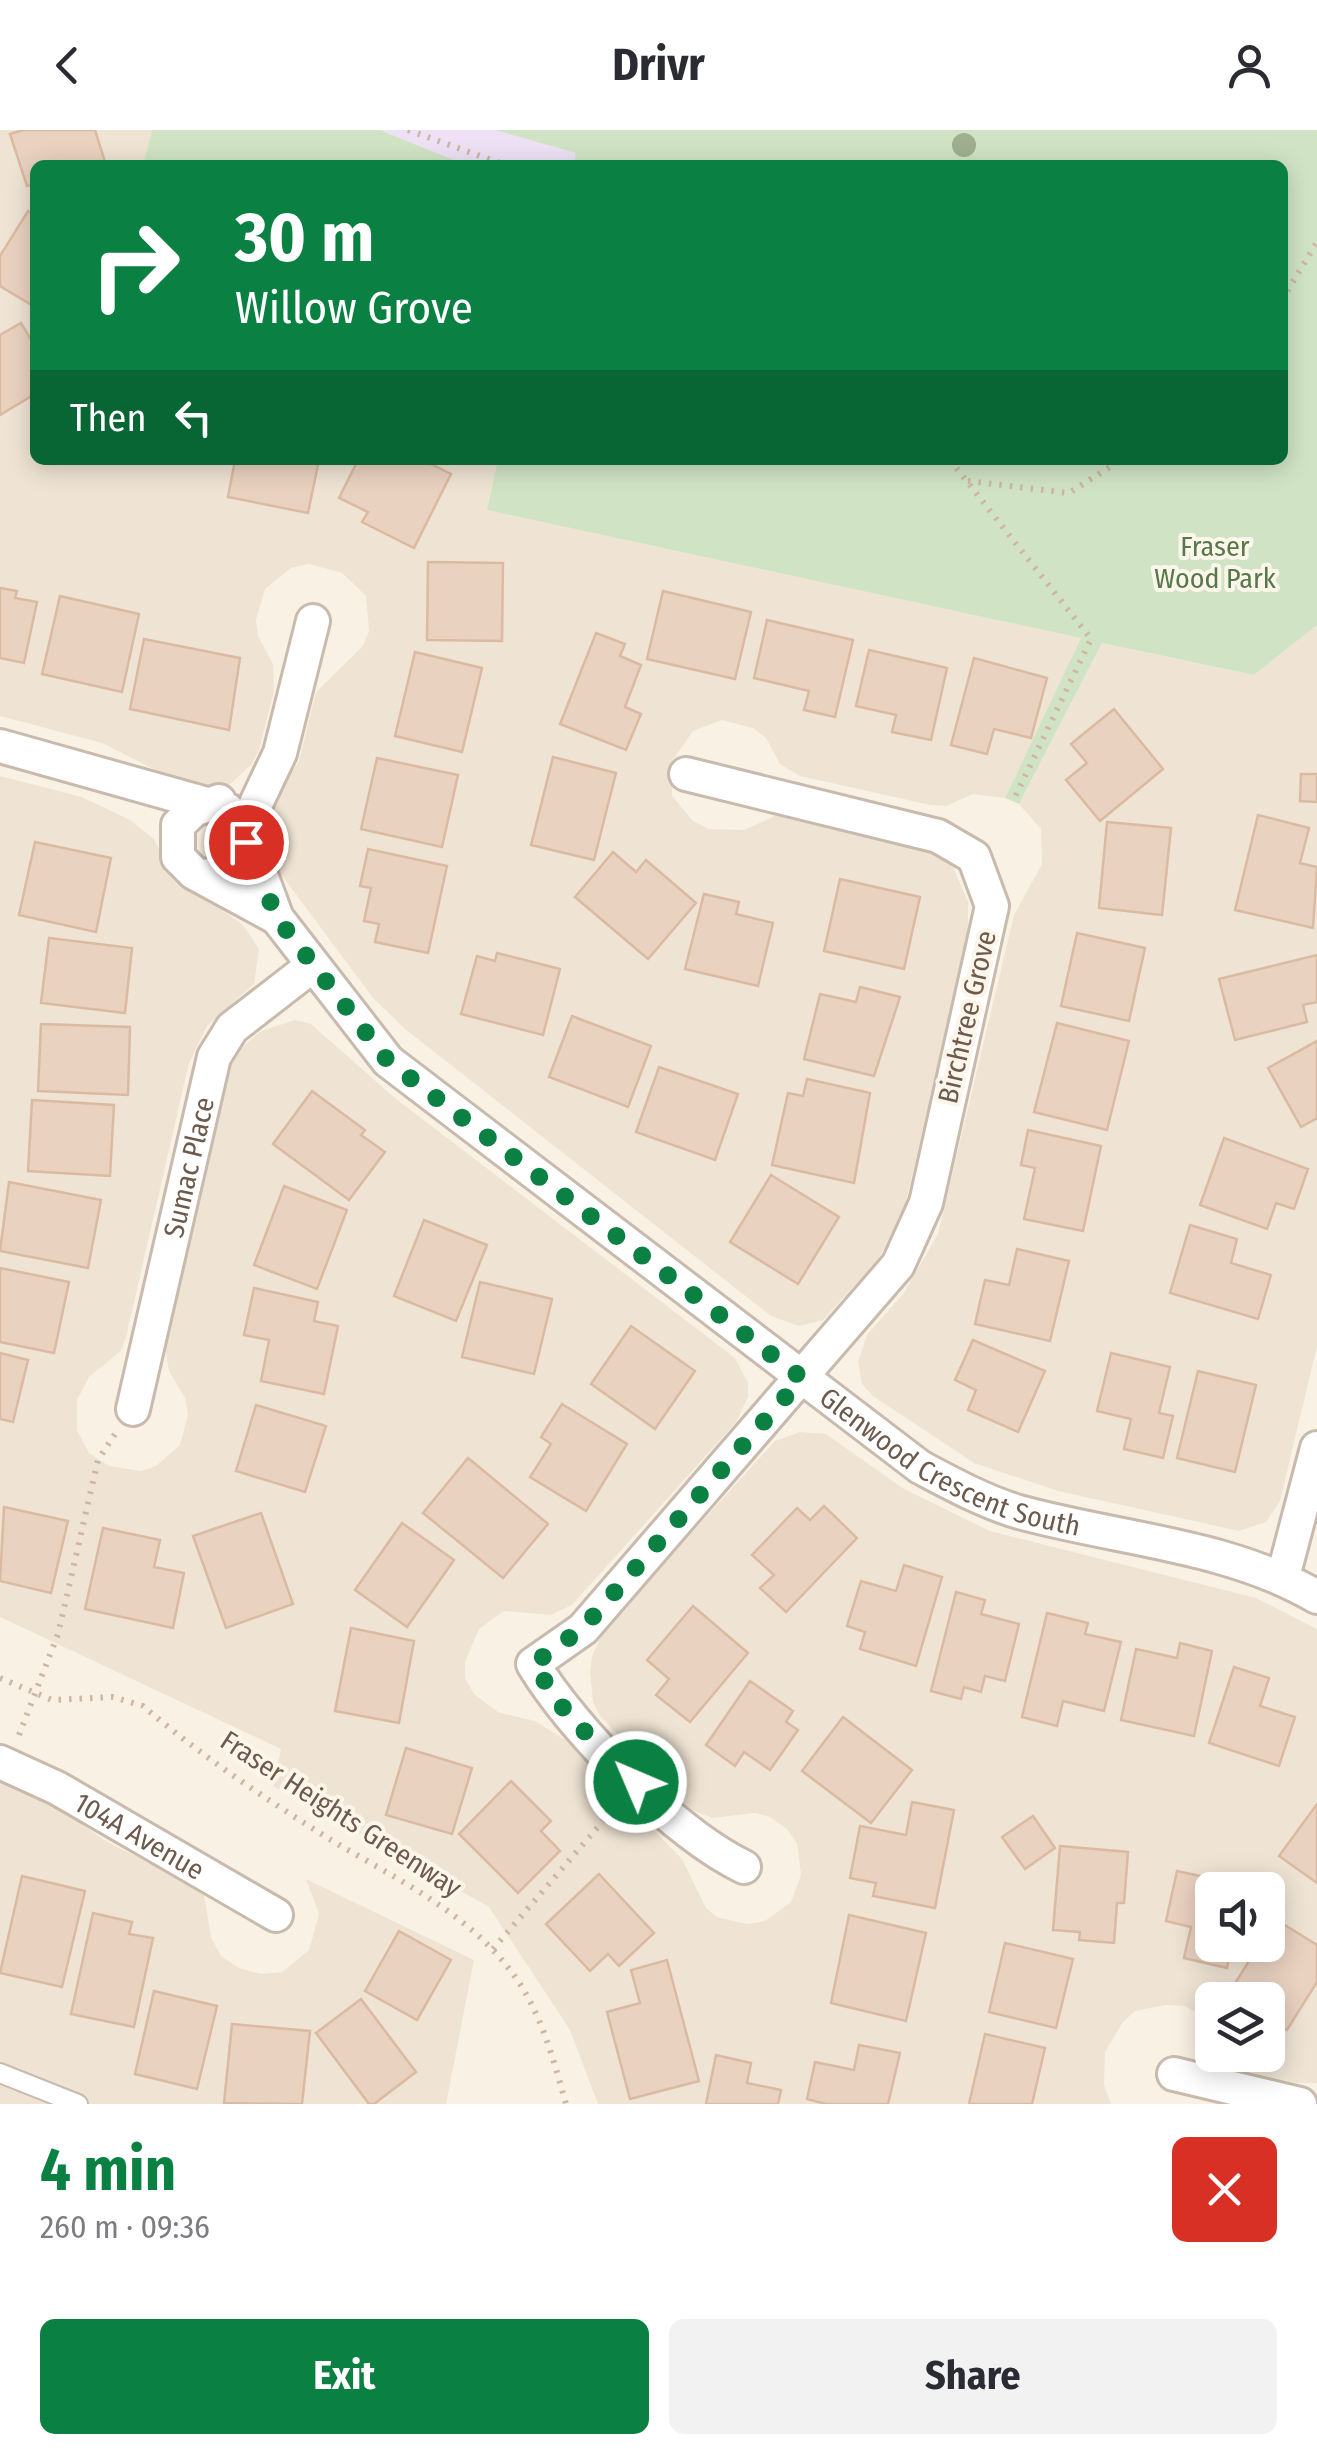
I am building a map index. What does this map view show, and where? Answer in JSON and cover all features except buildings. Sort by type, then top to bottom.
[{"type":"street","points":[[126,783],[185,866],[204,876],[217,876],[238,864],[280,752],[312,620]]},
{"type":"street","points":[[0,746],[228,810],[238,818],[246,842]]},
{"type":"street","points":[[175,847],[178,825],[204,806],[234,795],[270,771]]},
{"type":"street","name":"Birchtree Grove","points":[[636,1782],[568,1715],[533,1664],[583,1628],[898,1265],[926,1204],[992,906],[974,857],[938,836],[686,774]]},
{"type":"street","name":"Glenwood Crescent South","points":[[246,842],[277,918],[388,1061],[920,1467],[1015,1511],[1283,1577],[1317,1596]]},
{"type":"street","name":"Glenwood Crescent South","points":[[204,876],[277,918]]},
{"type":"street","name":"Sumac Place","points":[[133,1408],[214,1057],[232,1028],[312,966]]},
{"type":"street","points":[[1283,1577],[1317,1448]]},
{"type":"street","name":"104A Avenue","points":[[9,1750],[56,1788],[276,1915]]},
{"type":"street","points":[[636,1782],[693,1837],[744,1867]]},
{"type":"street","points":[[1174,2074],[1300,2104]]},
{"type":"lane","points":[[0,2073],[78,2104]]},
{"type":"path","points":[[408,130],[491,160]]},
{"type":"path","points":[[1288,290],[1317,242]]},
{"type":"path","points":[[954,465],[1090,639],[1015,797]]},
{"type":"path","points":[[966,481],[1069,492],[1113,465]]},
{"type":"path","points":[[9,1750],[58,1634],[98,1460],[133,1408]]},
{"type":"path","name":"Fraser Heights Greenway","points":[[0,1678],[34,1696],[72,1701],[114,1696],[143,1706],[328,1838],[435,1902],[494,1949],[529,2001],[546,2037],[566,2104]]},
{"type":"path","points":[[494,1949],[636,1782]]},
{"type":"shaded area","points":[[0,130],[152,130],[144,160],[30,160],[30,465],[497,465],[488,510],[1082,638],[1005,798],[973,794],[946,806],[930,805],[800,776],[780,764],[766,738],[753,728],[722,720],[693,731],[672,761],[672,796],[693,821],[709,829],[744,830],[775,816],[788,815],[912,842],[941,855],[953,867],[968,902],[968,936],[904,1210],[878,1260],[823,1320],[799,1326],[771,1316],[405,1029],[373,998],[269,858],[263,844],[267,811],[299,761],[316,692],[363,646],[369,631],[366,596],[342,573],[309,564],[291,568],[265,589],[256,620],[258,636],[273,664],[274,691],[259,750],[251,765],[227,787],[213,791],[171,778],[102,743],[0,716]]},
{"type":"shaded area","points":[[380,130],[581,130],[575,160],[454,160]]},
{"type":"shaded area","points":[[1317,625],[1317,1346],[1280,1501],[1266,1522],[1239,1531],[1058,1491],[974,1463],[873,1396],[862,1384],[858,1362],[867,1335],[904,1293],[938,1234],[1014,915],[1042,864],[1041,829],[1019,804],[1102,643],[1254,675]]},
{"type":"shaded area","points":[[0,776],[82,797],[130,820],[154,839],[171,873],[243,925],[259,949],[254,984],[207,1026],[189,1063],[126,1337],[121,1351],[89,1377],[77,1400],[77,1430],[89,1453],[109,1466],[141,1471],[156,1466],[180,1445],[188,1415],[185,1398],[169,1371],[165,1348],[224,1080],[238,1051],[261,1031],[295,1020],[311,1024],[395,1098],[735,1358],[748,1383],[748,1397],[736,1422],[572,1605],[551,1615],[504,1611],[479,1629],[465,1662],[465,1678],[474,1694],[498,1712],[535,1721],[565,1740],[682,1859],[706,1908],[717,1917],[747,1924],[765,1921],[791,1902],[801,1875],[797,1843],[787,1829],[770,1817],[755,1813],[712,1818],[691,1810],[600,1716],[593,1702],[590,1672],[592,1656],[605,1628],[775,1441],[800,1432],[826,1434],[904,1489],[990,1531],[1256,1598],[1317,1629],[1317,2083],[1297,2083],[1253,2072],[1285,2072],[1285,1982],[1195,1982],[1195,2012],[1185,2006],[1166,2005],[1135,2011],[1123,2022],[1105,2052],[1104,2085],[1111,2104],[598,2104],[570,2030],[489,1907],[273,1786],[281,1749],[0,1617]]},
{"type":"shaded area","points":[[0,1781],[49,1801],[107,1842],[203,1889],[211,1937],[221,1956],[239,1968],[261,1974],[282,1972],[309,1950],[319,1914],[306,1879],[474,1960],[446,2104],[0,2104]]},
{"type":"green space","points":[[152,130],[380,130],[454,160],[144,160]]},
{"type":"green space","name":"Fraser Wood Park","points":[[495,130],[1317,130],[1317,625],[1254,675],[1102,643],[1019,804],[1005,798],[1081,638],[487,510],[497,465],[1288,465],[1288,160],[575,160],[576,153]]},
{"type":"route","points":[[246,842],[277,918],[388,1061],[737,1324],[802,1378],[583,1628],[533,1664],[568,1715],[636,1782]]}]
